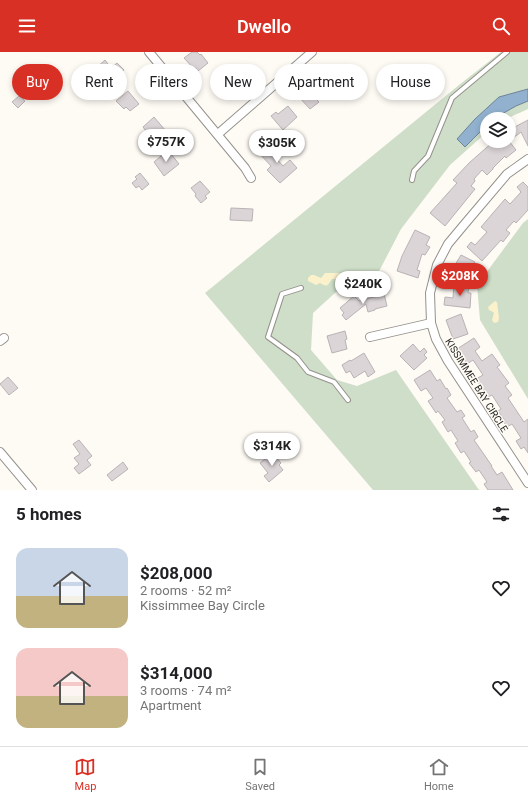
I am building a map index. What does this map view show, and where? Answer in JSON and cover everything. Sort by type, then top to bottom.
[{"type":"street","points":[[149,52],[218,134],[245,168],[251,178]]},
{"type":"street","points":[[218,134],[312,52]]},
{"type":"street","name":"KISSIMMEE BAY CIRCLE","points":[[528,159],[508,174],[448,244],[437,265],[430,293],[431,323],[436,339],[448,361],[528,483]]},
{"type":"street","points":[[370,337],[431,323]]},
{"type":"street","points":[[0,452],[32,490]]},
{"type":"lane","points":[[412,180],[414,171],[428,156],[452,98],[507,52]]},
{"type":"lane","points":[[301,288],[282,294],[268,337],[297,358],[308,372],[334,382],[348,400]]},
{"type":"green space","points":[[501,52],[528,52],[528,109],[516,114],[516,112],[480,112],[480,138],[450,165],[401,229],[375,279],[336,292],[313,313],[311,350],[337,380],[357,386],[396,370],[479,490],[373,490],[205,293],[441,100],[445,100],[445,96]]},
{"type":"green space","points":[[528,219],[528,399],[480,320],[477,285],[523,223]]},
{"type":"sand","points":[[325,273],[339,273],[341,277],[339,279],[332,279],[326,286],[320,283],[316,285],[308,281],[308,278],[311,275],[321,278]]},
{"type":"sand","points":[[495,301],[497,302],[499,318],[498,322],[494,323],[492,320],[494,313],[489,310],[488,307]]},
{"type":"water","points":[[528,89],[528,101],[505,112],[483,112],[499,97]]},
{"type":"water","points":[[480,114],[480,132],[465,147],[457,139]]},
{"type":"building","points":[[192,52],[197,52],[200,55],[201,54],[208,63],[202,68],[202,64],[189,64],[184,58]]},
{"type":"building","points":[[105,60],[108,64],[101,64]]},
{"type":"building","points":[[128,91],[139,104],[130,111],[126,107],[124,109],[116,101],[127,100]]},
{"type":"building","points":[[14,100],[25,101],[18,108],[12,102]]},
{"type":"building","points":[[302,100],[317,100],[319,102],[310,109]]},
{"type":"building","points":[[288,106],[297,117],[283,130],[271,116],[276,112],[278,114]]},
{"type":"building","points":[[154,117],[165,130],[156,138],[153,134],[150,136],[143,127]]},
{"type":"building","points":[[528,120],[528,146],[521,132],[516,136],[516,126]]},
{"type":"building","points":[[274,142],[281,149],[274,156],[283,166],[290,160],[297,168],[280,183],[267,170],[271,166],[260,154]]},
{"type":"building","points":[[486,148],[514,148],[516,150],[506,158],[505,156],[487,175],[482,170],[474,179],[475,181],[471,186],[475,189],[445,226],[430,213],[457,183],[453,180]]},
{"type":"building","points":[[168,150],[179,164],[164,176],[154,162]]},
{"type":"building","points":[[140,173],[149,184],[142,190],[139,186],[136,188],[132,183],[137,179],[135,177]]},
{"type":"building","points":[[200,181],[210,192],[205,196],[207,198],[201,203],[191,188]]},
{"type":"building","points":[[523,182],[528,187],[528,210],[516,223],[514,221],[506,230],[510,233],[503,242],[501,240],[482,261],[467,247],[471,242],[475,245],[487,232],[481,227],[505,199],[510,204],[521,192],[517,187]]},
{"type":"building","points":[[231,208],[253,209],[252,221],[230,220]]},
{"type":"building","points":[[415,230],[430,237],[426,245],[430,247],[425,255],[422,254],[417,270],[420,271],[418,278],[397,271],[402,256]]},
{"type":"building","points":[[461,255],[475,262],[465,279],[451,270]]},
{"type":"building","points":[[454,284],[469,286],[468,293],[471,293],[470,308],[444,305],[445,297],[453,298]]},
{"type":"building","points":[[384,294],[387,306],[368,312],[366,304],[346,320],[342,315],[344,313],[340,308],[354,296],[359,301]]},
{"type":"building","points":[[461,314],[468,334],[453,339],[446,320]]},
{"type":"building","points":[[345,331],[347,349],[332,353],[327,336]]},
{"type":"building","points":[[474,338],[480,347],[475,351],[482,361],[492,354],[500,365],[497,367],[509,383],[505,386],[512,395],[508,398],[524,422],[528,419],[528,453],[524,447],[521,449],[516,441],[521,438],[512,424],[507,427],[498,411],[501,409],[492,395],[488,397],[476,379],[483,375],[473,360],[467,364],[457,349]]},
{"type":"building","points":[[413,344],[420,352],[424,348],[427,352],[424,355],[427,358],[414,370],[400,356]]},
{"type":"building","points":[[364,353],[375,372],[368,377],[365,371],[354,378],[350,371],[346,373],[342,365]]},
{"type":"building","points":[[430,370],[437,381],[440,379],[446,389],[447,388],[451,395],[447,398],[457,412],[461,410],[465,416],[462,418],[471,432],[474,430],[478,437],[474,440],[497,475],[502,472],[513,490],[488,490],[484,484],[487,482],[479,470],[476,472],[469,463],[471,462],[464,451],[461,453],[455,443],[458,441],[451,430],[448,432],[442,422],[445,420],[438,411],[436,413],[428,401],[433,398],[426,388],[421,391],[414,380]]},
{"type":"building","points":[[8,377],[18,388],[9,395],[0,384]]},
{"type":"building","points":[[79,440],[92,456],[87,460],[91,465],[79,474],[74,468],[79,464],[74,458],[80,454],[73,444]]},
{"type":"building","points":[[270,455],[272,458],[275,456],[281,463],[279,465],[283,470],[269,482],[264,476],[268,473],[260,463]]},
{"type":"building","points":[[123,462],[128,469],[112,481],[107,475]]}]
